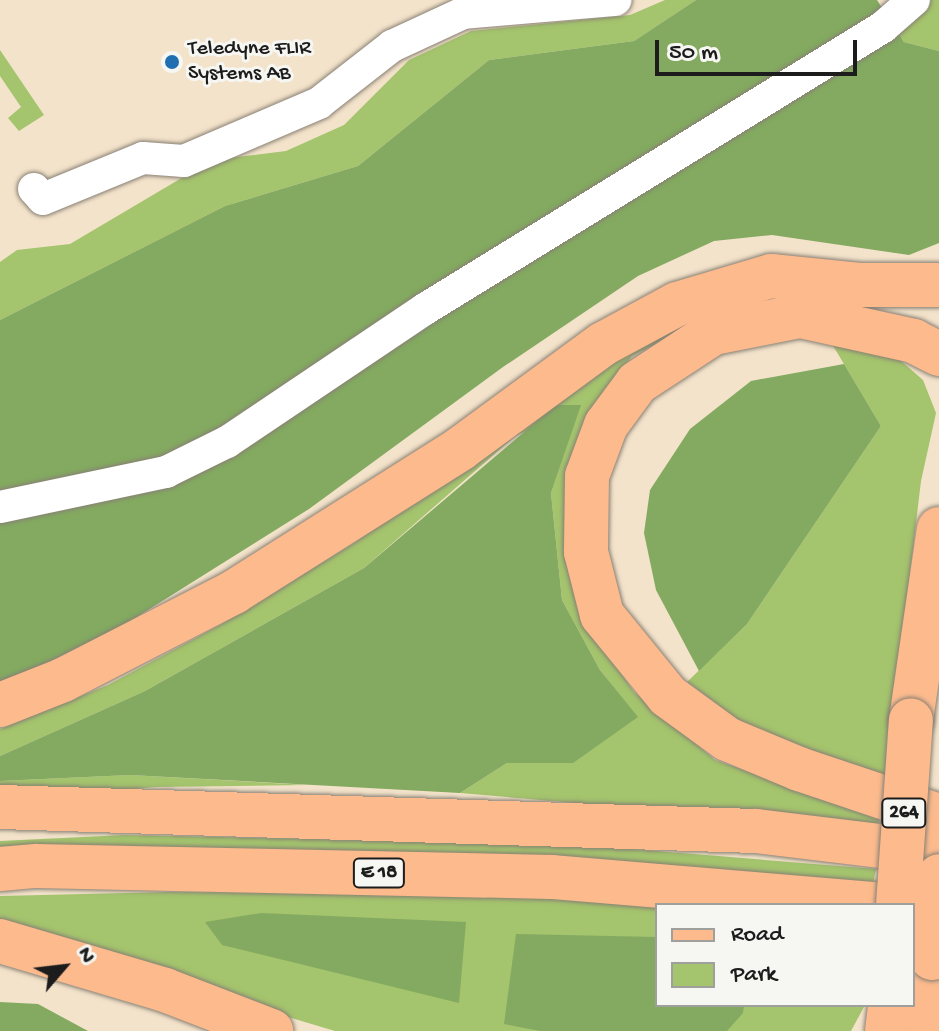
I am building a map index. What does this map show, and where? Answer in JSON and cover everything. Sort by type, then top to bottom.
[{"type":"main road","points":[[0,705],[63,680],[234,592],[460,449],[603,344],[677,304],[771,276],[860,285],[939,285]]},
{"type":"main road","points":[[939,354],[914,341],[800,316],[713,333],[637,383],[606,425],[587,476],[586,552],[602,615],[668,696],[727,739],[799,769],[939,816]]},
{"type":"main road","name":"264","points":[[898,903],[911,720],[939,529]]},
{"type":"main road","points":[[0,807],[756,831],[939,853]]},
{"type":"main road","name":"E 18","points":[[0,869],[52,866],[552,877],[862,903]]},
{"type":"main road","points":[[931,1031],[932,958],[939,876]]},
{"type":"main road","points":[[915,908],[939,910]]},
{"type":"main road","points":[[0,941],[165,990],[271,1031]]},
{"type":"main road","points":[[887,1031],[890,1007]]},
{"type":"street","points":[[34,189],[43,199],[143,158],[184,161],[319,103],[392,46],[463,13],[615,0]]},
{"type":"street","points":[[0,507],[166,472],[227,442],[425,309],[883,27],[914,0]]},
{"type":"green space","points":[[665,0],[696,0],[634,41],[489,60],[358,166],[225,206],[0,320],[0,262],[17,250],[70,244],[212,160],[286,151],[344,125],[409,60],[471,31],[630,15]]},
{"type":"green space","points":[[696,0],[877,0],[904,42],[939,51],[939,243],[909,255],[772,235],[714,241],[638,276],[503,367],[309,509],[124,625],[0,686],[0,320],[225,206],[358,166],[489,60],[634,41]]},
{"type":"green space","points":[[928,0],[939,0],[939,51],[904,42],[895,28]]},
{"type":"green space","points":[[0,50],[44,115],[19,131],[8,118],[21,107],[0,76]]},
{"type":"green space","points":[[707,317],[632,356],[593,409],[597,639],[634,692],[715,760],[880,817],[876,829],[460,793],[507,763],[573,762],[637,717],[600,670],[562,600],[551,493],[580,405],[514,437],[364,568],[145,691],[0,756],[0,729],[108,685],[220,625],[354,543],[647,328]]},
{"type":"green space","points":[[832,344],[900,360],[923,380],[936,413],[921,481],[886,776],[819,756],[741,722],[687,682],[747,624],[881,426]]},
{"type":"green space","points":[[844,364],[881,426],[747,624],[699,671],[656,590],[644,533],[650,490],[690,429],[751,381]]},
{"type":"green space","points":[[556,405],[581,405],[551,493],[562,600],[600,670],[638,717],[573,763],[507,763],[460,793],[130,775],[0,781],[0,756],[145,691],[364,568]]},
{"type":"green space","points":[[130,775],[307,785],[157,787],[0,800],[0,781]]},
{"type":"green space","points":[[125,835],[583,845],[876,869],[873,884],[0,856],[0,841]]},
{"type":"green space","points":[[169,892],[462,894],[655,905],[655,1007],[864,1007],[851,1031],[335,1031],[0,931],[0,896]]},
{"type":"green space","points":[[261,913],[466,922],[459,1003],[222,945],[205,922]]},
{"type":"green space","points":[[516,934],[655,937],[655,1007],[744,1007],[743,1013],[727,1031],[540,1031],[504,1024]]},
{"type":"green space","points":[[0,1002],[38,1004],[88,1031],[0,1031]]},
{"type":"place","name":"Teledyne FLIR Systems AB","points":[[172,62]]}]
